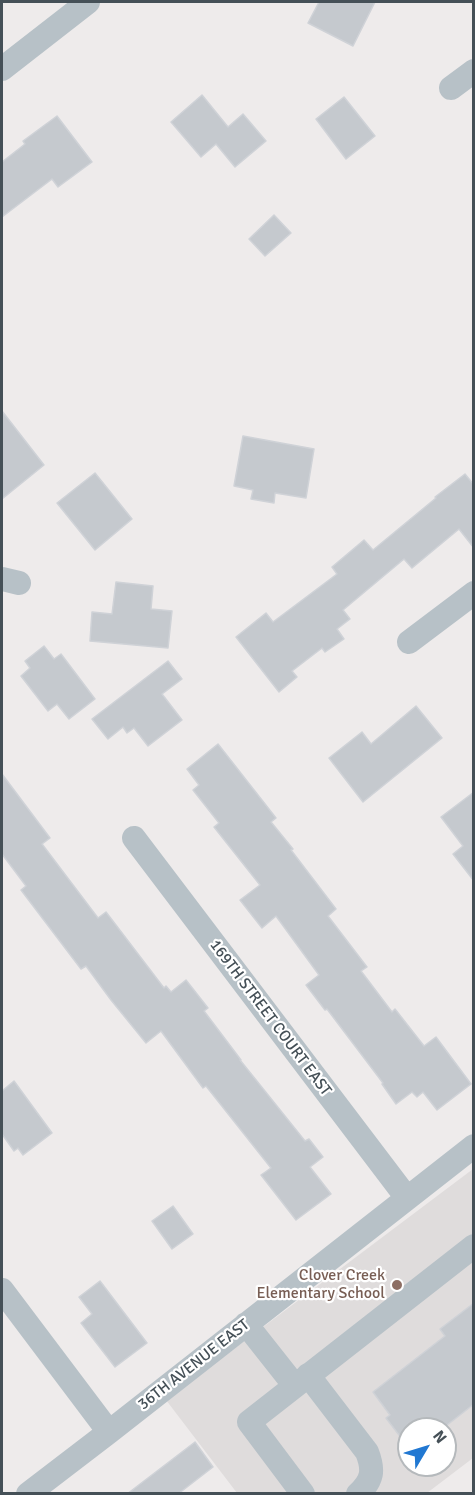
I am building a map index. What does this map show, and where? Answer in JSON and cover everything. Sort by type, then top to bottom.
[{"type":"street","points":[[2,69],[88,2]]},
{"type":"street","points":[[451,88],[474,71]]},
{"type":"street","points":[[409,642],[474,593]]},
{"type":"street","name":"169TH STREET COURT EAST","points":[[134,838],[406,1198]]},
{"type":"street","name":"36TH AVENUE EAST","points":[[36,1491],[474,1146]]},
{"type":"street","points":[[303,1494],[249,1422],[474,1246]]},
{"type":"street","points":[[2,1290],[109,1432]]},
{"type":"street","points":[[246,1324],[367,1452],[372,1464],[371,1476],[358,1494]]},
{"type":"shaded area","name":"Clover Creek Elementary School","points":[[473,1169],[473,1458],[457,1470],[457,1417],[397,1417],[397,1477],[448,1477],[427,1493],[237,1493],[166,1400]]},
{"type":"building","points":[[319,2],[375,2],[353,46],[308,23]]},
{"type":"building","points":[[202,95],[228,127],[243,114],[266,141],[235,167],[216,144],[201,157],[171,122]]},
{"type":"building","points":[[344,97],[375,136],[346,159],[316,119]]},
{"type":"building","points":[[57,116],[92,162],[58,187],[52,179],[2,217],[2,162],[25,144],[23,141]]},
{"type":"building","points":[[274,215],[291,233],[265,256],[249,239]]},
{"type":"building","points":[[2,411],[44,465],[2,499]]},
{"type":"building","points":[[243,436],[314,449],[306,498],[275,493],[274,503],[251,499],[253,490],[234,486]]},
{"type":"building","points":[[95,473],[132,519],[95,550],[57,503]]},
{"type":"building","points":[[465,474],[474,485],[474,548],[459,529],[412,568],[404,559],[343,610],[350,619],[337,629],[344,639],[325,652],[322,648],[292,671],[297,677],[279,692],[236,637],[266,613],[273,622],[337,574],[332,567],[364,540],[373,550]]},
{"type":"building","points":[[116,582],[153,586],[151,609],[172,611],[168,648],[90,641],[92,612],[112,614]]},
{"type":"building","points":[[44,646],[54,659],[61,654],[95,699],[69,719],[57,704],[48,711],[21,676],[30,668],[25,661]]},
{"type":"building","points":[[168,661],[182,679],[162,694],[182,720],[148,746],[134,728],[127,733],[123,727],[108,739],[92,719]]},
{"type":"building","points":[[416,706],[442,738],[363,802],[329,758],[362,732],[371,744]]},
{"type":"building","points":[[218,744],[276,818],[271,822],[336,909],[328,916],[367,967],[361,971],[392,1012],[395,1009],[424,1046],[436,1037],[471,1084],[437,1110],[423,1092],[417,1097],[412,1092],[396,1104],[383,1083],[306,985],[319,975],[276,916],[262,928],[240,900],[260,885],[214,827],[219,823],[193,790],[199,785],[187,769]]},
{"type":"building","points":[[2,774],[50,838],[42,844],[98,918],[106,912],[164,988],[166,986],[171,992],[186,980],[208,1008],[204,1011],[240,1060],[305,1141],[309,1139],[323,1157],[310,1167],[331,1194],[296,1220],[261,1175],[271,1168],[206,1086],[203,1088],[161,1031],[146,1043],[86,966],[81,969],[21,890],[26,886],[2,854]]},
{"type":"building","points":[[474,792],[474,881],[453,854],[463,846],[441,817]]},
{"type":"building","points":[[14,1081],[52,1133],[23,1155],[18,1148],[14,1151],[2,1134],[2,1091]]},
{"type":"building","points":[[173,1206],[193,1234],[172,1249],[152,1221]]},
{"type":"building","points":[[100,1281],[147,1343],[115,1367],[81,1323],[92,1314],[79,1297]]},
{"type":"building","points":[[474,1303],[474,1404],[457,1417],[397,1417],[397,1432],[386,1418],[390,1415],[373,1392],[445,1336],[440,1329]]},
{"type":"building","points":[[195,1442],[213,1467],[178,1494],[127,1494]]},
{"type":"place","name":"Clover Creek Elementary School","points":[[397,1285]]}]
